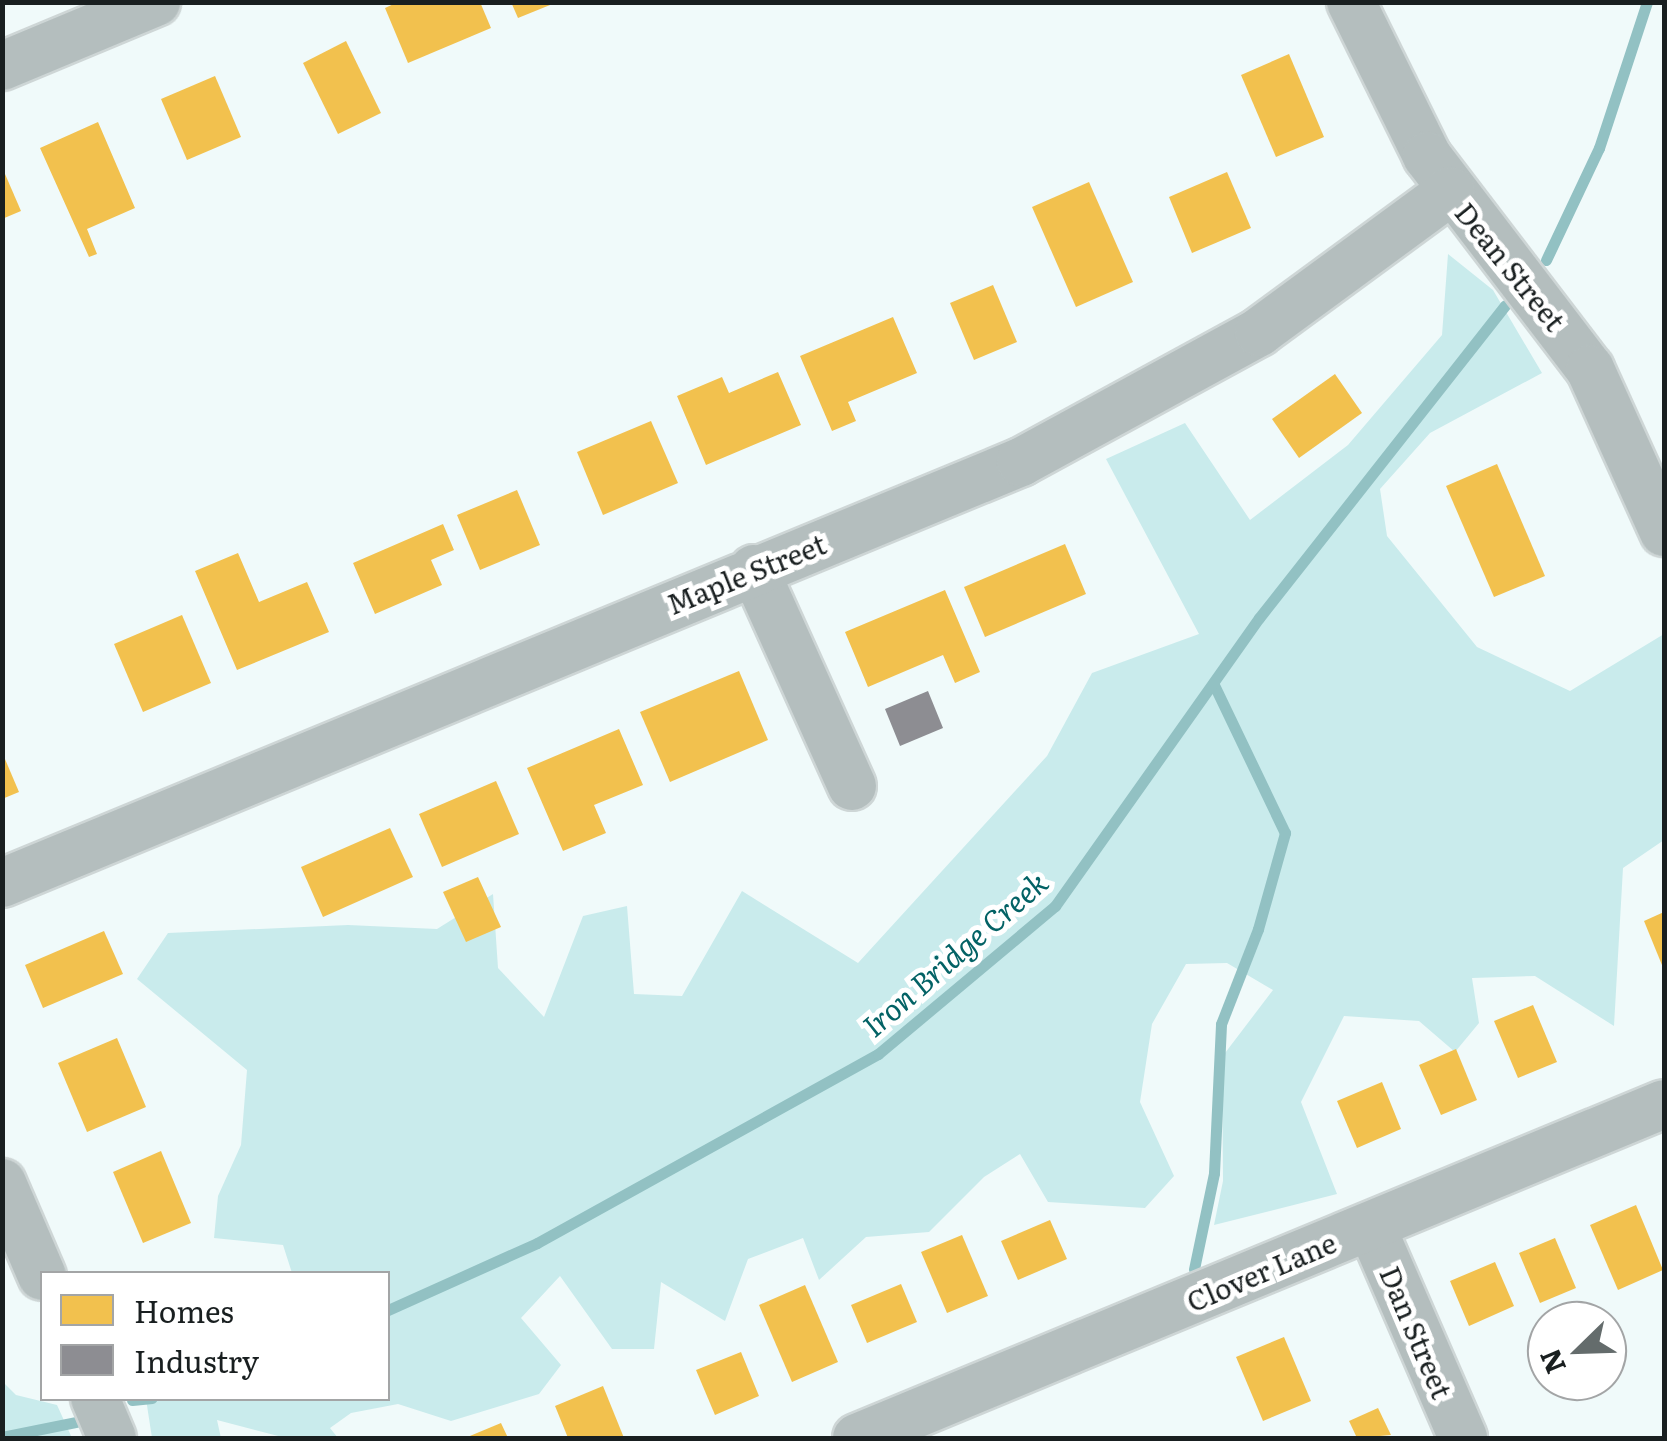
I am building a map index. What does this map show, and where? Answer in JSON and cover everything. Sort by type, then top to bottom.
[{"type":"street","points":[[2,66],[156,2]]},
{"type":"street","name":"Dean Street","points":[[1351,2],[1406,120],[1451,190],[1590,369],[1664,532]]},
{"type":"street","name":"Maple Street","points":[[2,883],[1020,462],[1259,332],[1451,190]]},
{"type":"street","points":[[754,569],[852,786]]},
{"type":"street","name":"Clover Lane","points":[[858,1438],[1664,1104]]},
{"type":"street","points":[[2,1183],[40,1271]]},
{"type":"street","name":"Dan Street","points":[[1371,1226],[1463,1438]]},
{"type":"street","points":[[96,1401],[112,1438]]},
{"type":"shaded area","points":[[1448,254],[1493,290],[1542,373],[1430,433],[1380,489],[1387,536],[1477,647],[1570,691],[1664,634],[1664,840],[1623,868],[1614,1026],[1535,976],[1472,978],[1479,1023],[1455,1052],[1419,1021],[1344,1016],[1301,1102],[1337,1194],[1214,1225],[1223,1181],[1222,1057],[1273,990],[1227,963],[1186,964],[1152,1024],[1140,1102],[1174,1176],[1145,1208],[1048,1202],[1020,1154],[984,1177],[929,1232],[866,1237],[819,1280],[803,1238],[748,1259],[725,1321],[661,1282],[654,1349],[612,1349],[560,1276],[521,1318],[561,1365],[539,1394],[451,1421],[398,1404],[351,1413],[330,1428],[338,1438],[286,1438],[217,1420],[221,1438],[152,1438],[146,1401],[390,1401],[390,1271],[291,1271],[283,1245],[214,1238],[218,1196],[241,1145],[247,1070],[137,979],[168,933],[348,925],[437,929],[493,894],[498,968],[544,1017],[583,916],[627,906],[634,994],[682,996],[742,891],[858,963],[1047,756],[1092,673],[1199,634],[1106,459],[1185,423],[1250,520],[1348,445],[1442,335]]},
{"type":"shaded area","points":[[2,1381],[16,1395],[57,1405],[72,1438],[3,1438]]},
{"type":"building: Homes","points":[[398,2],[480,2],[491,28],[408,63],[385,8]]},
{"type":"building: Homes","points":[[511,2],[555,2],[555,3],[518,18]]},
{"type":"building: Homes","points":[[346,41],[381,113],[338,134],[303,63]]},
{"type":"building: Homes","points":[[1289,54],[1324,137],[1276,157],[1241,75]]},
{"type":"building: Homes","points":[[215,76],[241,137],[187,160],[161,99]]},
{"type":"building: Homes","points":[[98,122],[135,208],[87,229],[97,254],[89,257],[40,148]]},
{"type":"building: Homes","points":[[2,167],[21,211],[2,219]]},
{"type":"building: Homes","points":[[1227,172],[1251,228],[1192,253],[1169,197]]},
{"type":"building: Homes","points":[[1089,182],[1133,282],[1076,307],[1032,207]]},
{"type":"building: Homes","points":[[993,285],[1017,342],[974,360],[950,303]]},
{"type":"building: Homes","points":[[893,317],[917,373],[848,402],[856,421],[832,431],[800,356]]},
{"type":"building: Homes","points":[[778,372],[801,425],[706,465],[677,396],[722,377],[729,393]]},
{"type":"building: Homes","points":[[1335,374],[1362,413],[1299,458],[1272,419]]},
{"type":"building: Homes","points":[[651,421],[678,483],[603,515],[577,452]]},
{"type":"building: Homes","points":[[1497,464],[1545,576],[1494,597],[1446,486]]},
{"type":"building: Homes","points":[[517,490],[540,545],[480,570],[457,515]]},
{"type":"building: Homes","points":[[443,524],[454,550],[431,560],[442,585],[375,614],[353,563]]},
{"type":"building: Homes","points":[[1065,544],[1086,594],[985,637],[964,587]]},
{"type":"building: Homes","points":[[238,553],[259,602],[307,582],[329,632],[237,670],[195,571]]},
{"type":"building: Homes","points":[[945,590],[980,672],[955,683],[943,655],[868,687],[845,632]]},
{"type":"building: Homes","points":[[182,615],[211,683],[143,712],[114,644]]},
{"type":"building: Homes","points":[[739,671],[768,740],[670,782],[640,712]]},
{"type":"building: Homes","points":[[619,729],[643,785],[594,805],[606,833],[563,851],[527,768]]},
{"type":"building: Homes","points":[[2,752],[19,792],[2,799]]},
{"type":"building: Homes","points":[[496,781],[519,834],[442,867],[419,814]]},
{"type":"building: Homes","points":[[390,828],[413,877],[323,917],[301,867]]},
{"type":"building: Homes","points":[[478,877],[501,927],[466,942],[443,892]]},
{"type":"building: Homes","points":[[1664,912],[1664,970],[1644,921]]},
{"type":"building: Homes","points":[[104,931],[123,974],[43,1008],[25,965]]},
{"type":"building: Homes","points":[[1533,1005],[1557,1062],[1518,1078],[1494,1021]]},
{"type":"building: Homes","points":[[117,1038],[146,1107],[87,1132],[58,1063]]},
{"type":"building: Homes","points":[[1456,1049],[1477,1100],[1441,1115],[1419,1065]]},
{"type":"building: Homes","points":[[1382,1082],[1401,1129],[1357,1148],[1337,1101]]},
{"type":"building: Homes","points":[[161,1151],[191,1223],[143,1243],[113,1172]]},
{"type":"building: Homes","points":[[1636,1205],[1663,1270],[1618,1290],[1590,1225]]},
{"type":"building: Homes","points":[[1050,1220],[1067,1259],[1018,1280],[1001,1241]]},
{"type":"building: Homes","points":[[962,1235],[988,1296],[947,1313],[921,1252]]},
{"type":"building: Homes","points":[[1555,1238],[1576,1288],[1539,1301],[1519,1253]]},
{"type":"building: Homes","points":[[1495,1262],[1514,1306],[1469,1326],[1450,1281]]},
{"type":"building: Homes","points":[[901,1284],[917,1322],[867,1343],[851,1305]]},
{"type":"building: Homes","points":[[805,1285],[838,1362],[792,1382],[759,1305]]},
{"type":"building: Homes","points":[[1284,1337],[1311,1401],[1263,1421],[1236,1357]]},
{"type":"building: Homes","points":[[741,1352],[759,1396],[715,1415],[696,1370]]},
{"type":"building: Homes","points":[[603,1386],[624,1438],[568,1438],[555,1406]]},
{"type":"building: Homes","points":[[1378,1408],[1391,1435],[1357,1438],[1349,1421]]},
{"type":"building: Homes","points":[[501,1423],[508,1438],[465,1438]]},
{"type":"building: Industry","points":[[928,691],[943,728],[900,746],[885,709]]},
{"type":"waterway","name":"Iron Bridge Creek","points":[[1546,260],[1599,148],[1647,2]]},
{"type":"waterway","name":"Iron Bridge Creek","points":[[390,1309],[537,1243],[878,1054],[1055,906],[1259,618],[1505,305]]},
{"type":"waterway","points":[[1194,1269],[1214,1173],[1221,1024],[1258,929],[1285,833],[1213,683]]},
{"type":"waterway","name":"Iron Bridge Creek","points":[[2,1437],[76,1422]]}]
